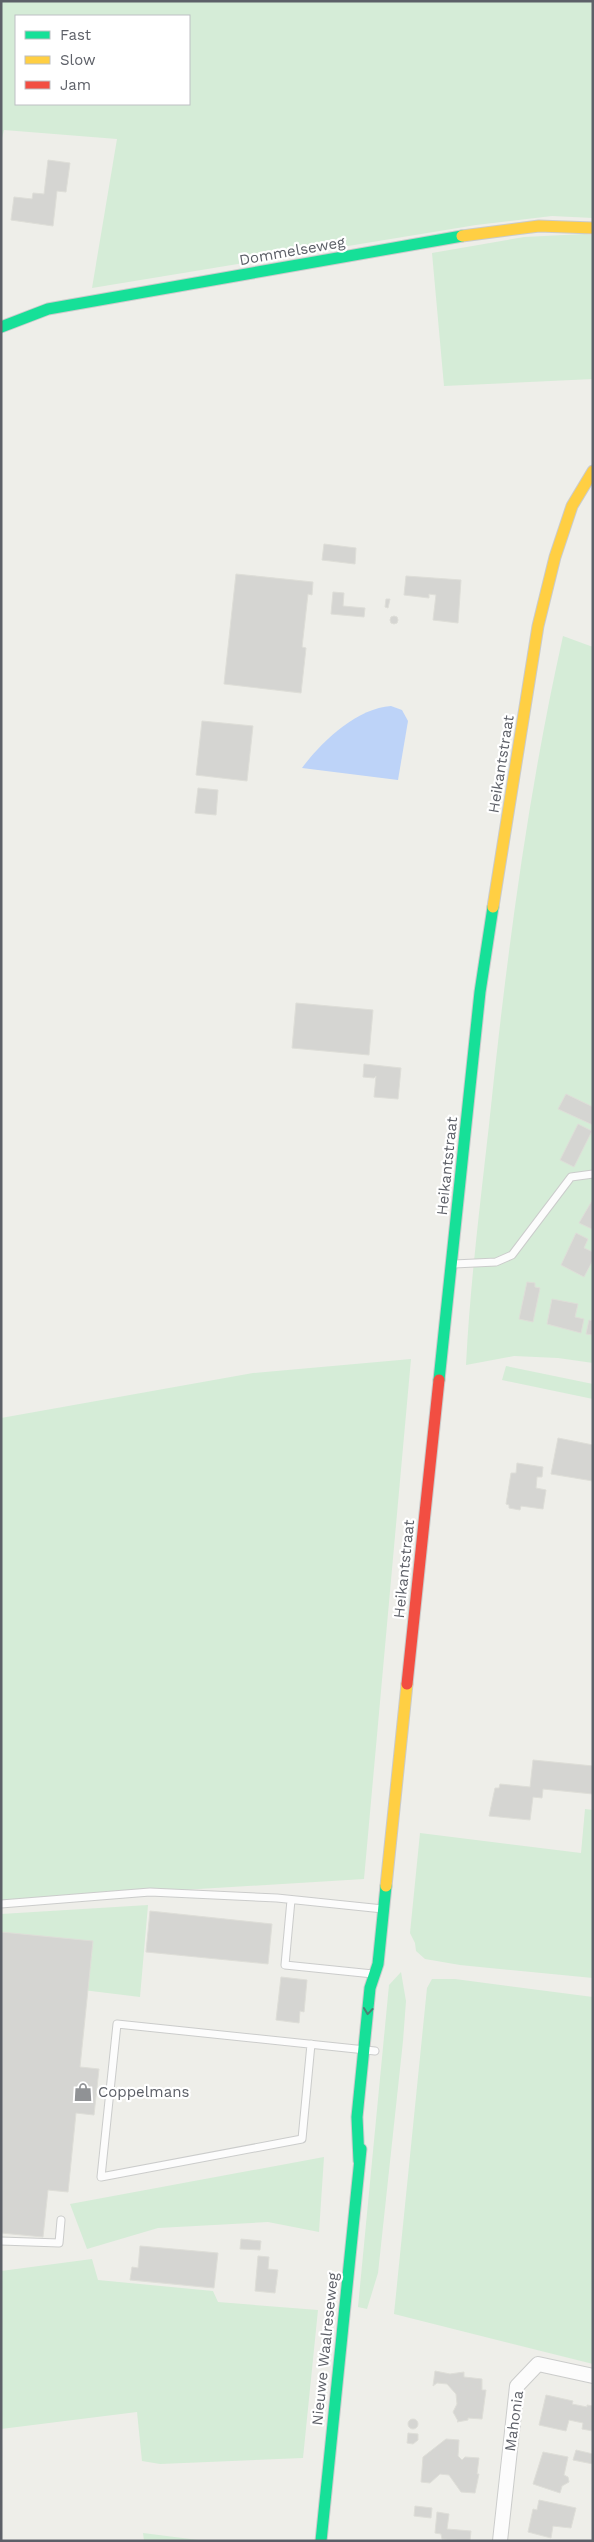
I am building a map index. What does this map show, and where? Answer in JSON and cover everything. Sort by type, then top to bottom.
[{"type":"street","name":"Dommelseweg","points":[[1,327],[48,309],[492,231],[539,226],[593,228]]},
{"type":"street","name":"Heikantstraat","points":[[387,1877],[480,992],[538,626],[555,557],[572,506],[593,470]]},
{"type":"street","name":"Nieuwe Waalreseweg","points":[[321,2541],[359,2161],[368,2118],[369,2050],[380,1990],[376,1969],[387,1877]]},
{"type":"street","name":"Mahonia","points":[[500,2541],[517,2386],[538,2364],[593,2376]]},
{"type":"lane","points":[[451,1264],[470,1265],[496,1262],[512,1255],[571,1177],[593,1174]]},
{"type":"lane","points":[[1,1904],[150,1892],[291,1900],[384,1909]]},
{"type":"lane","points":[[291,1900],[285,1965],[376,1969]]},
{"type":"lane","points":[[311,2044],[302,2139],[101,2177],[117,2024],[311,2044],[369,2050]]},
{"type":"lane","points":[[1,2241],[58,2243],[62,2220]]},
{"type":"green space","points":[[1,1],[593,1],[593,218],[552,216],[476,225],[92,288],[117,139],[4,130],[1,142]]},
{"type":"green space","points":[[593,235],[593,379],[444,386],[432,253],[524,237]]},
{"type":"green space","points":[[563,636],[593,647],[593,1363],[558,1358],[514,1356],[466,1365],[476,1245],[510,941],[528,818]]},
{"type":"green space","points":[[411,1359],[364,1879],[1,1901],[1,1418],[253,1373]]},
{"type":"green space","points":[[506,1366],[593,1384],[593,1399],[502,1380]]},
{"type":"green space","points":[[585,1809],[593,1810],[593,1978],[460,1965],[425,1959],[416,1951],[415,1943],[410,1933],[420,1833],[581,1853]]},
{"type":"green space","points":[[148,1905],[140,1997],[1,1980],[1,1914]]},
{"type":"green space","points":[[401,1972],[406,2001],[403,2041],[378,2273],[367,2309],[358,2307],[389,1985]]},
{"type":"green space","points":[[432,1979],[455,1979],[593,1997],[593,2364],[394,2314],[427,1988]]},
{"type":"green space","points":[[324,2157],[319,2232],[268,2222],[158,2228],[87,2249],[70,2204]]},
{"type":"green space","points":[[92,2259],[98,2280],[213,2291],[218,2302],[318,2310],[303,2458],[160,2464],[142,2461],[137,2412],[1,2429],[1,2271]]},
{"type":"green space","points":[[143,2533],[206,2541],[144,2541]]},
{"type":"water","points":[[391,706],[402,710],[408,721],[398,780],[302,768],[319,748],[341,728],[365,713]]},
{"type":"building","points":[[48,160],[70,163],[66,192],[57,191],[53,226],[11,220],[14,197],[32,199],[33,193],[44,194]]},
{"type":"building","points":[[324,544],[356,548],[355,564],[322,560]]},
{"type":"building","points":[[236,574],[313,582],[312,595],[308,594],[302,647],[306,648],[301,693],[224,684]]},
{"type":"building","points":[[406,576],[461,580],[458,623],[433,620],[436,595],[429,594],[429,598],[404,595]]},
{"type":"building","points":[[333,592],[344,593],[343,606],[365,608],[364,617],[331,614]]},
{"type":"building","points":[[386,599],[390,599],[388,608],[385,607]]},
{"type":"building","points":[[394,616],[398,620],[394,624],[390,620]]},
{"type":"building","points":[[202,721],[253,726],[247,781],[196,775]]},
{"type":"building","points":[[198,788],[218,790],[216,815],[195,813]]},
{"type":"building","points":[[296,1003],[373,1010],[369,1055],[292,1048]]},
{"type":"building","points":[[364,1064],[401,1068],[398,1099],[374,1097],[376,1076],[374,1078],[363,1077]]},
{"type":"building","points":[[566,1094],[593,1107],[593,1125],[558,1109]]},
{"type":"building","points":[[578,1124],[592,1131],[574,1167],[560,1160]]},
{"type":"building","points":[[593,1199],[593,1228],[592,1229],[579,1223]]},
{"type":"building","points":[[576,1233],[588,1239],[584,1248],[593,1252],[593,1260],[584,1277],[561,1265]]},
{"type":"building","points":[[527,1282],[535,1283],[535,1287],[540,1288],[533,1322],[519,1319]]},
{"type":"building","points":[[552,1299],[578,1304],[575,1317],[584,1319],[581,1333],[547,1324]]},
{"type":"building","points":[[589,1320],[593,1321],[593,1335],[586,1334]]},
{"type":"building","points":[[558,1438],[593,1445],[593,1481],[551,1474]]},
{"type":"building","points":[[517,1463],[543,1467],[542,1477],[537,1477],[536,1488],[546,1490],[543,1509],[521,1506],[520,1510],[509,1508],[509,1505],[506,1504],[511,1473],[516,1473]]},
{"type":"building","points":[[533,1760],[593,1766],[593,1794],[543,1789],[542,1798],[533,1797],[530,1820],[489,1816],[495,1788],[499,1788],[500,1784],[530,1787]]},
{"type":"building","points":[[150,1911],[272,1924],[268,1964],[146,1952]]},
{"type":"building","points":[[1,1932],[93,1941],[80,2067],[99,2069],[94,2115],[76,2113],[68,2192],[48,2190],[43,2237],[1,2233]]},
{"type":"building","points":[[281,1977],[307,1980],[304,2012],[300,2011],[299,2023],[276,2020]]},
{"type":"building","points":[[241,2239],[261,2241],[260,2250],[240,2249]]},
{"type":"building","points":[[140,2246],[218,2253],[214,2288],[130,2280],[132,2267],[138,2268]]},
{"type":"building","points":[[258,2256],[269,2257],[268,2269],[278,2270],[275,2293],[255,2291]]},
{"type":"building","points":[[435,2371],[450,2374],[464,2372],[464,2377],[482,2379],[482,2390],[486,2390],[482,2419],[468,2418],[468,2420],[457,2422],[453,2412],[457,2404],[456,2394],[447,2384],[437,2383],[433,2386]]},
{"type":"building","points":[[546,2395],[573,2401],[572,2404],[587,2407],[587,2405],[593,2406],[593,2431],[582,2429],[583,2423],[569,2420],[566,2431],[539,2425]]},
{"type":"building","points":[[413,2419],[418,2424],[413,2429],[408,2424]]},
{"type":"building","points":[[408,2433],[418,2434],[418,2440],[413,2444],[407,2443]]},
{"type":"building","points":[[446,2439],[459,2440],[458,2456],[462,2460],[465,2457],[479,2458],[477,2474],[479,2474],[475,2493],[461,2492],[449,2475],[440,2474],[430,2483],[421,2482],[423,2457]]},
{"type":"building","points":[[576,2450],[593,2454],[593,2464],[573,2460]]},
{"type":"building","points":[[543,2452],[568,2457],[564,2475],[568,2477],[569,2482],[562,2486],[560,2493],[533,2484]]},
{"type":"building","points":[[539,2500],[576,2508],[571,2528],[553,2526],[551,2538],[528,2532],[533,2509],[537,2510]]},
{"type":"building","points":[[415,2506],[432,2508],[431,2518],[414,2516]]},
{"type":"building","points":[[437,2512],[449,2514],[447,2529],[471,2531],[470,2541],[442,2539],[441,2534],[435,2533]]},
{"type":"traffic: fast","points":[[1,327],[48,309],[462,236]]},
{"type":"traffic: fast","points":[[439,1380],[480,992],[493,907]]},
{"type":"traffic: fast","points":[[359,2161],[357,2117],[370,1988],[378,1964],[386,1886]]},
{"type":"traffic: fast","points":[[321,2541],[361,2149]]},
{"type":"traffic: slow","points":[[462,236],[539,226],[593,228]]},
{"type":"traffic: slow","points":[[493,907],[538,626],[555,557],[572,506],[593,471]]},
{"type":"traffic: slow","points":[[386,1886],[407,1684]]},
{"type":"traffic: jam","points":[[407,1684],[439,1380]]},
{"type":"place","name":"Coppelmans","points":[[83,2092]]}]
